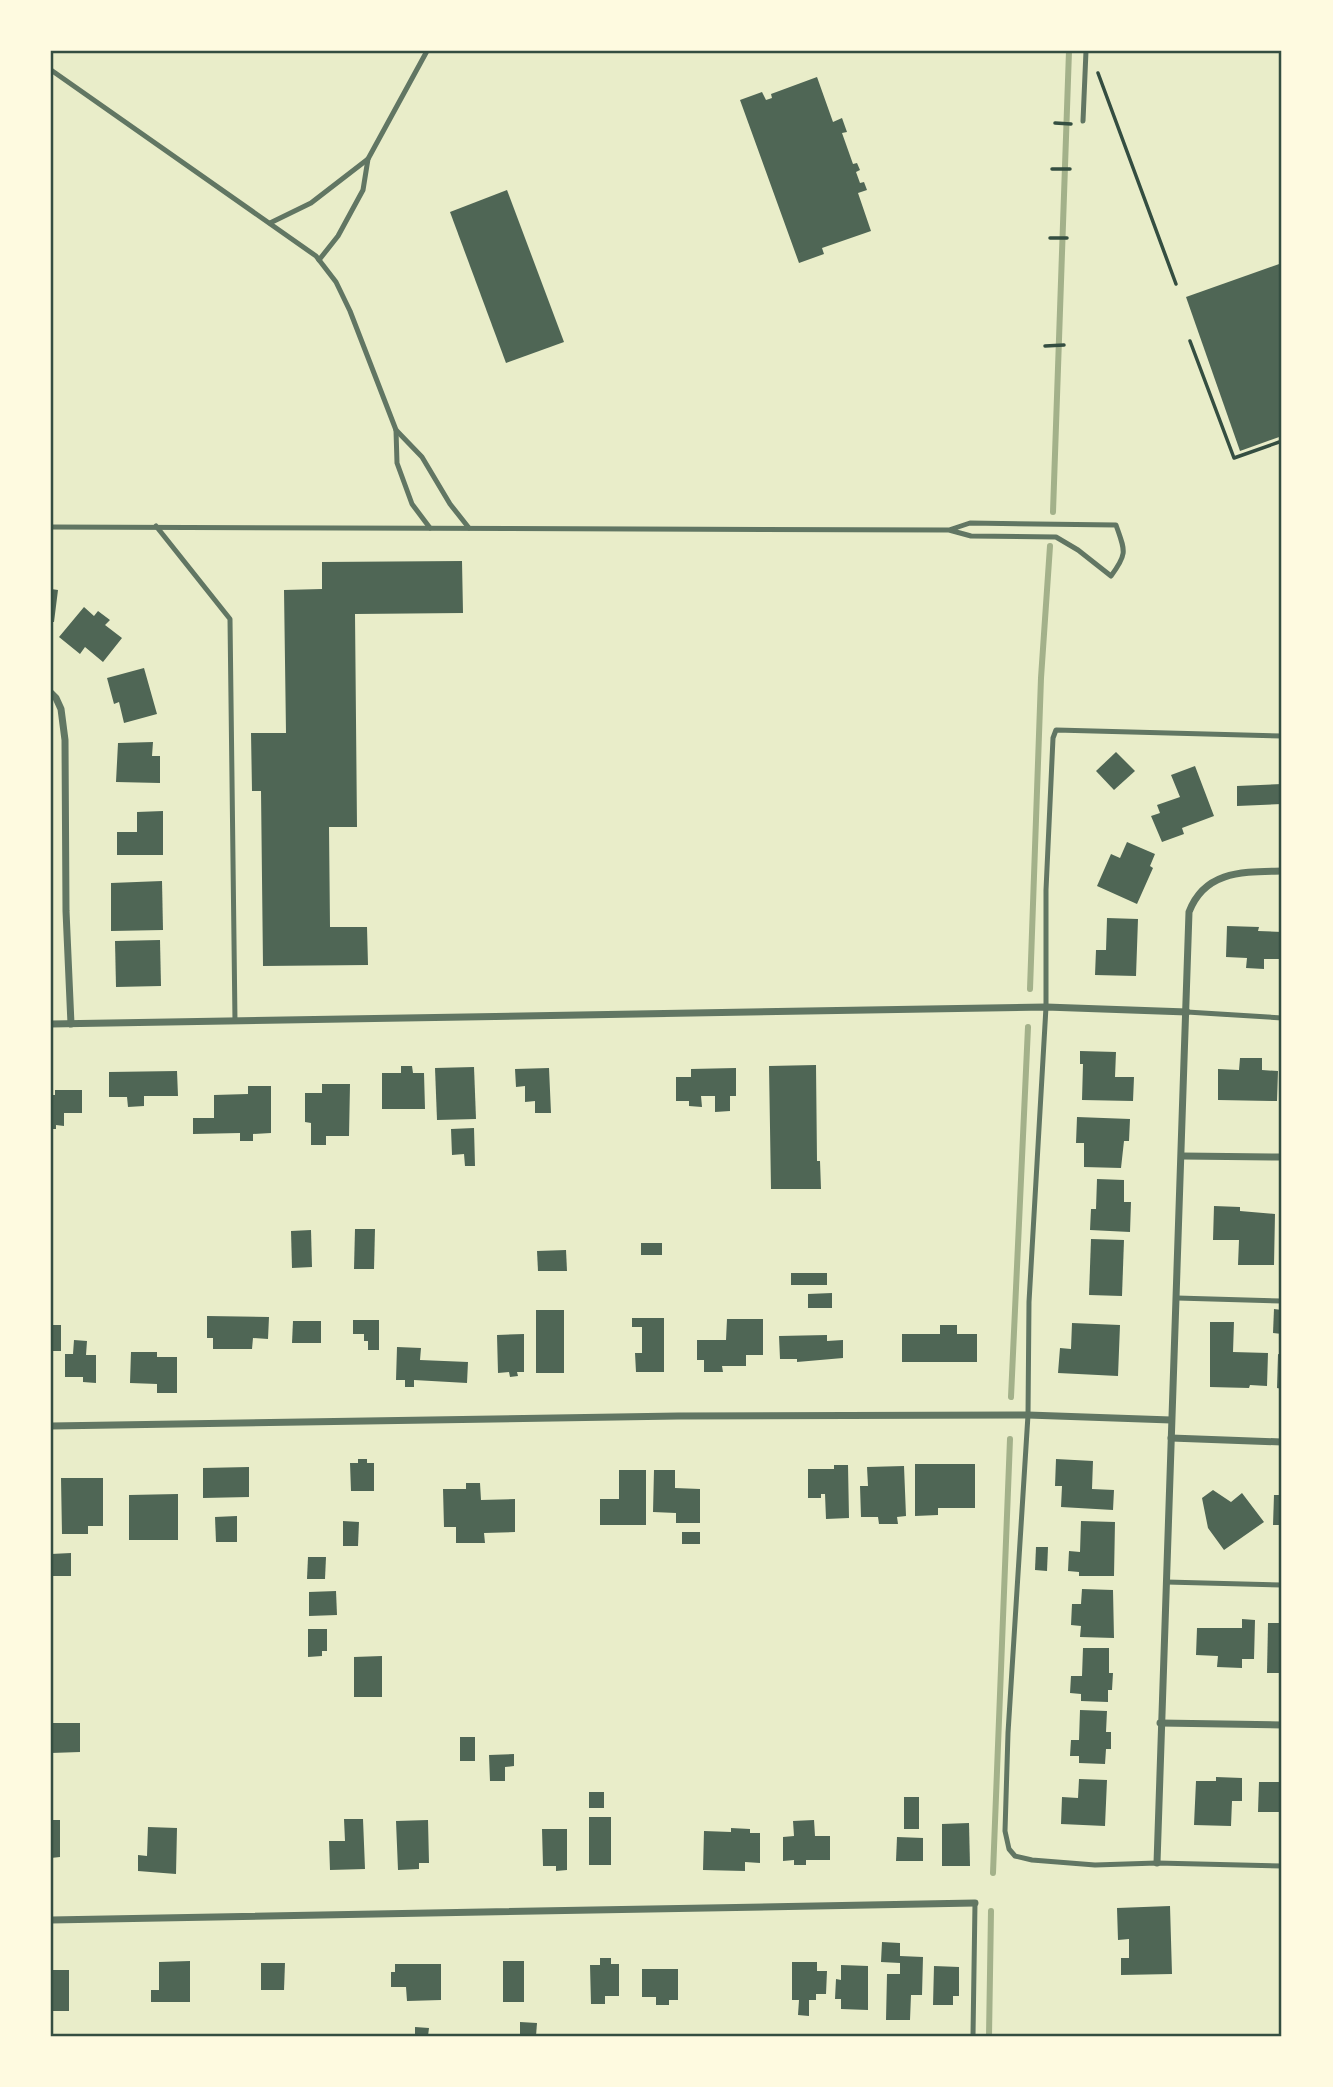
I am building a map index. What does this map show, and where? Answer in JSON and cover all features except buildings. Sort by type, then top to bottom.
[{"type":"street","points":[[51,693],[57,698],[61,709],[65,740],[66,911],[71,1024]]},
{"type":"street","points":[[1157,1863],[1189,912],[1201,891],[1216,880],[1229,875],[1282,872]]},
{"type":"street","points":[[51,1024],[1046,1007],[1187,1012]]},
{"type":"street","points":[[1182,1156],[1282,1157]]},
{"type":"street","points":[[51,1426],[678,1416],[1028,1415],[1171,1420]]},
{"type":"street","points":[[1171,1438],[1282,1442]]},
{"type":"street","points":[[1160,1723],[1282,1725]]},
{"type":"street","points":[[51,1920],[975,1903]]},
{"type":"lane","points":[[319,260],[338,236],[363,190],[368,159],[428,51]]},
{"type":"lane","points":[[1083,121],[1086,51]]},
{"type":"lane","points":[[51,70],[306,247],[319,260],[335,282],[350,312],[396,429],[397,464],[412,505],[430,528]]},
{"type":"lane","points":[[270,223],[311,203],[368,159]]},
{"type":"lane","points":[[396,429],[422,457],[450,504],[470,528]]},
{"type":"lane","points":[[51,527],[949,530],[971,536],[1055,537],[1078,550],[1111,576],[1124,560],[1125,552],[1116,525],[970,523],[949,530]]},
{"type":"lane","points":[[156,526],[230,619],[235,1021]]},
{"type":"lane","points":[[1282,736],[1056,730],[1053,738],[1046,890],[1046,1007],[1029,1302],[1028,1415],[1008,1733],[1005,1831],[1009,1849],[1015,1856],[1059,1863],[1282,1866]]},
{"type":"lane","points":[[1187,1012],[1282,1018]]},
{"type":"lane","points":[[1177,1298],[1282,1301]]},
{"type":"lane","points":[[1166,1582],[1282,1585]]},
{"type":"lane","points":[[973,2036],[975,1903]]},
{"type":"path","points":[[1096,67],[1176,284]]},
{"type":"path","points":[[1055,123],[1073,124]]},
{"type":"path","points":[[1052,169],[1070,170]]},
{"type":"path","points":[[1050,238],[1067,238]]},
{"type":"path","points":[[1190,341],[1234,458],[1282,440]]},
{"type":"path","points":[[1045,346],[1064,345]]},
{"type":"waterway","points":[[1053,512],[1069,51]]},
{"type":"waterway","points":[[1030,989],[1041,678],[1050,546]]},
{"type":"waterway","points":[[1011,1397],[1028,1027]]},
{"type":"waterway","points":[[993,1873],[1010,1439]]},
{"type":"waterway","points":[[989,2036],[991,1911]]}]
